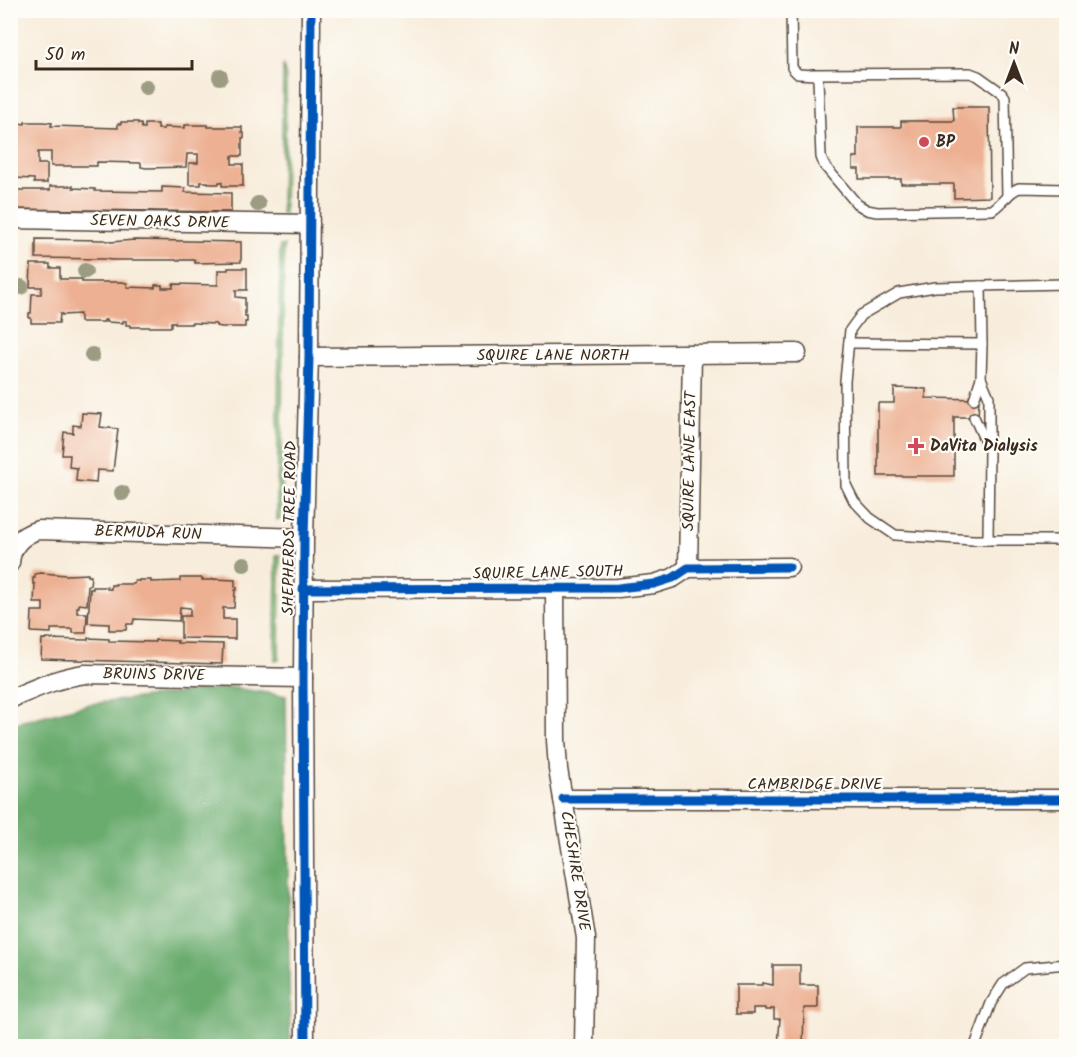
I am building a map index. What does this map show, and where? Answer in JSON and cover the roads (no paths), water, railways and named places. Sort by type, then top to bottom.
[{"type":"street","name":"SHEPHERDS TREE ROAD","points":[[305,1047],[303,589],[309,357],[310,10]]},
{"type":"street","name":"SEVEN OAKS DRIVE","points":[[10,219],[310,224]]},
{"type":"street","name":"SQUIRE LANE NORTH","points":[[309,357],[797,353]]},
{"type":"street","name":"SQUIRE LANE EAST","points":[[688,568],[692,354]]},
{"type":"street","name":"BERMUDA RUN","points":[[10,563],[17,543],[28,533],[38,530],[304,538]]},
{"type":"street","name":"SQUIRE LANE SOUTH","points":[[303,589],[637,587],[673,578],[688,568],[789,567]]},
{"type":"street","name":"CHESHIRE DRIVE","points":[[555,589],[558,769],[586,938],[584,1047]]},
{"type":"street","name":"BRUINS DRIVE","points":[[10,699],[48,682],[85,674],[303,678]]},
{"type":"street","name":"CAMBRIDGE DRIVE","points":[[563,799],[1066,799]]},
{"type":"lane","points":[[791,10],[792,68],[798,74],[970,73],[1002,93],[1005,97],[1007,197]]},
{"type":"lane","points":[[812,74],[818,77],[819,84],[821,157],[824,165],[857,204],[867,210],[877,212],[992,210],[1019,188],[1066,189]]},
{"type":"lane","points":[[1066,284],[935,287],[899,293],[861,315],[850,330],[845,381],[846,485],[854,501],[870,518],[895,535],[988,540],[1066,540]]},
{"type":"lane","points":[[974,399],[981,378],[981,286]]},
{"type":"lane","points":[[849,343],[982,344]]},
{"type":"lane","points":[[981,378],[989,397],[988,540]]},
{"type":"lane","points":[[974,417],[988,450]]},
{"type":"lane","points":[[975,1047],[991,1003],[1003,984],[1025,968],[1066,964]]},
{"type":"place","name":"BP","points":[[924,142]]},
{"type":"place","name":"DaVita Dialysis","points":[[916,446]]}]
